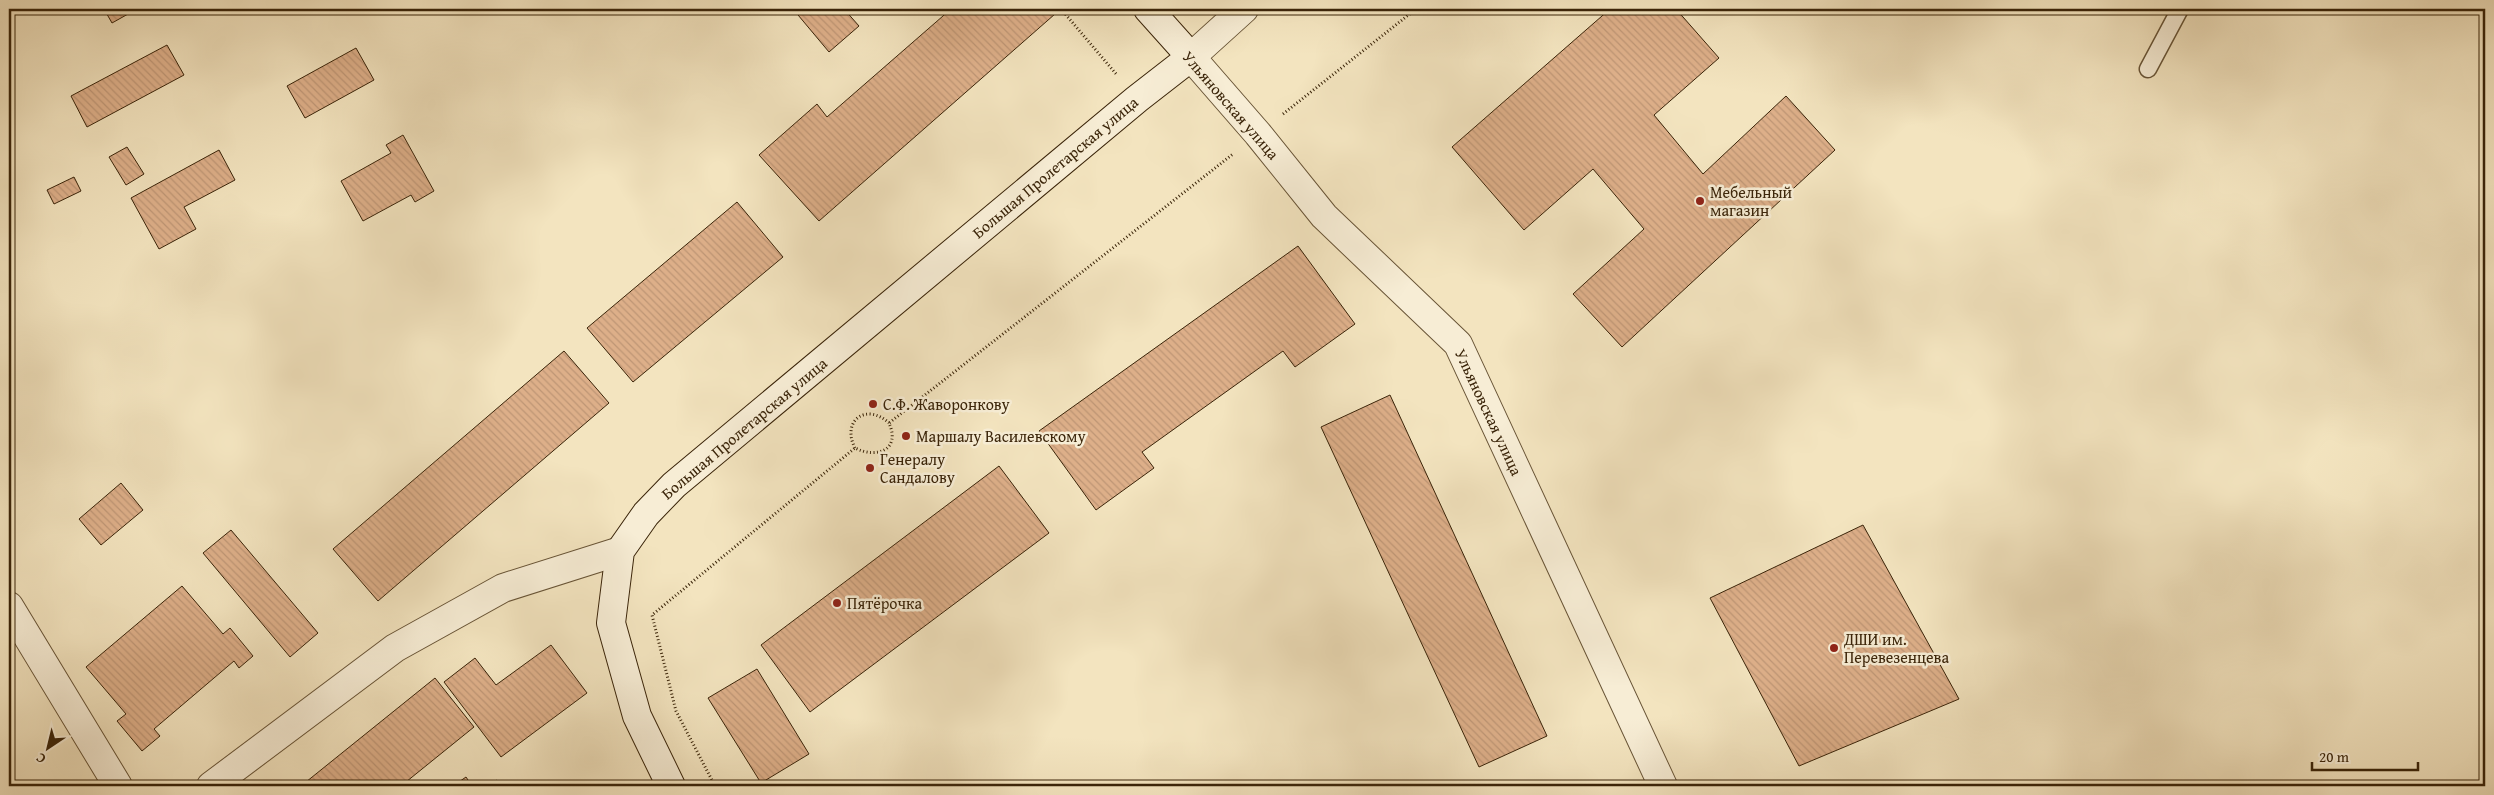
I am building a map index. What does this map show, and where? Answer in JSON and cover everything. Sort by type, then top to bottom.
[{"type":"street","name":"Ульяновская улица","points":[[1148,9],[1258,134],[1324,216],[1458,344],[1663,786]]},
{"type":"street","name":"Большая Пролетарская улица","points":[[620,550],[646,514],[674,485],[1137,99],[1191,57],[1244,9]]},
{"type":"street","points":[[211,786],[395,648],[503,588],[620,550],[611,623],[637,716],[671,786]]},
{"type":"street","points":[[9,606],[118,786]]},
{"type":"lane","points":[[2148,69],[2180,9]]},
{"type":"path","points":[[1061,9],[1137,99]]},
{"type":"path","points":[[889,423],[1416,9]]},
{"type":"path","points":[[865,413],[873,413],[882,416],[889,423],[893,431],[892,439],[887,449],[878,454],[866,453],[855,448],[850,439],[851,427],[855,419],[865,413]]},
{"type":"path","points":[[715,786],[676,711],[652,615],[855,448]]},
{"type":"building","points":[[104,9],[137,9],[112,23]]},
{"type":"building","points":[[793,9],[844,9],[859,26],[829,52]]},
{"type":"building","points":[[951,9],[1051,9],[1055,14],[819,221],[759,155],[817,104],[827,117]]},
{"type":"building","name":"Мебельный магазин","points":[[1610,9],[1676,9],[1719,58],[1654,115],[1703,174],[1786,96],[1835,150],[1622,347],[1573,294],[1644,229],[1593,169],[1524,230],[1452,147]]},
{"type":"building","points":[[167,45],[184,75],[87,127],[71,96]]},
{"type":"building","points":[[356,48],[374,80],[305,118],[287,86]]},
{"type":"building","points":[[403,135],[434,191],[415,202],[411,195],[363,221],[341,181],[391,153],[386,145]]},
{"type":"building","points":[[127,147],[144,174],[126,185],[109,157]]},
{"type":"building","points":[[219,150],[235,180],[184,207],[196,229],[159,249],[131,198]]},
{"type":"building","points":[[74,177],[81,191],[54,204],[47,190]]},
{"type":"building","points":[[737,202],[783,257],[633,382],[587,328]]},
{"type":"building","points":[[1298,246],[1355,324],[1295,367],[1283,351],[1142,452],[1154,468],[1096,510],[1039,431]]},
{"type":"building","points":[[564,351],[609,403],[378,601],[333,549]]},
{"type":"building","points":[[1390,395],[1547,736],[1479,767],[1321,427]]},
{"type":"building","points":[[999,466],[1049,533],[810,712],[761,645]]},
{"type":"building","points":[[121,483],[143,510],[101,545],[79,519]]},
{"type":"building","name":"ДШИ им. Перевезенцева","points":[[1863,525],[1959,699],[1799,766],[1710,598]]},
{"type":"building","points":[[231,530],[318,633],[290,657],[203,553]]},
{"type":"building","points":[[182,586],[223,634],[230,628],[253,656],[239,668],[234,661],[154,729],[160,736],[142,751],[117,721],[126,714],[86,667]]},
{"type":"building","points":[[551,645],[587,693],[501,757],[444,682],[475,658],[496,685]]},
{"type":"building","points":[[757,669],[809,754],[761,783],[708,698]]},
{"type":"building","points":[[435,678],[474,727],[401,786],[301,786]]},
{"type":"building","points":[[466,777],[472,786],[453,786]]},
{"type":"building","points":[[497,780],[501,786],[488,786]]},
{"type":"place","name":"Мебельный магазин","points":[[1700,201]]},
{"type":"place","name":"С.Ф. Жаворонкову","points":[[873,404]]},
{"type":"place","name":"Маршалу Василевскому","points":[[906,436]]},
{"type":"place","name":"Генералу Сандалову","points":[[870,468]]},
{"type":"place","name":"Пятёрочка","points":[[837,603]]},
{"type":"place","name":"ДШИ им. Перевезенцева","points":[[1834,648]]}]
